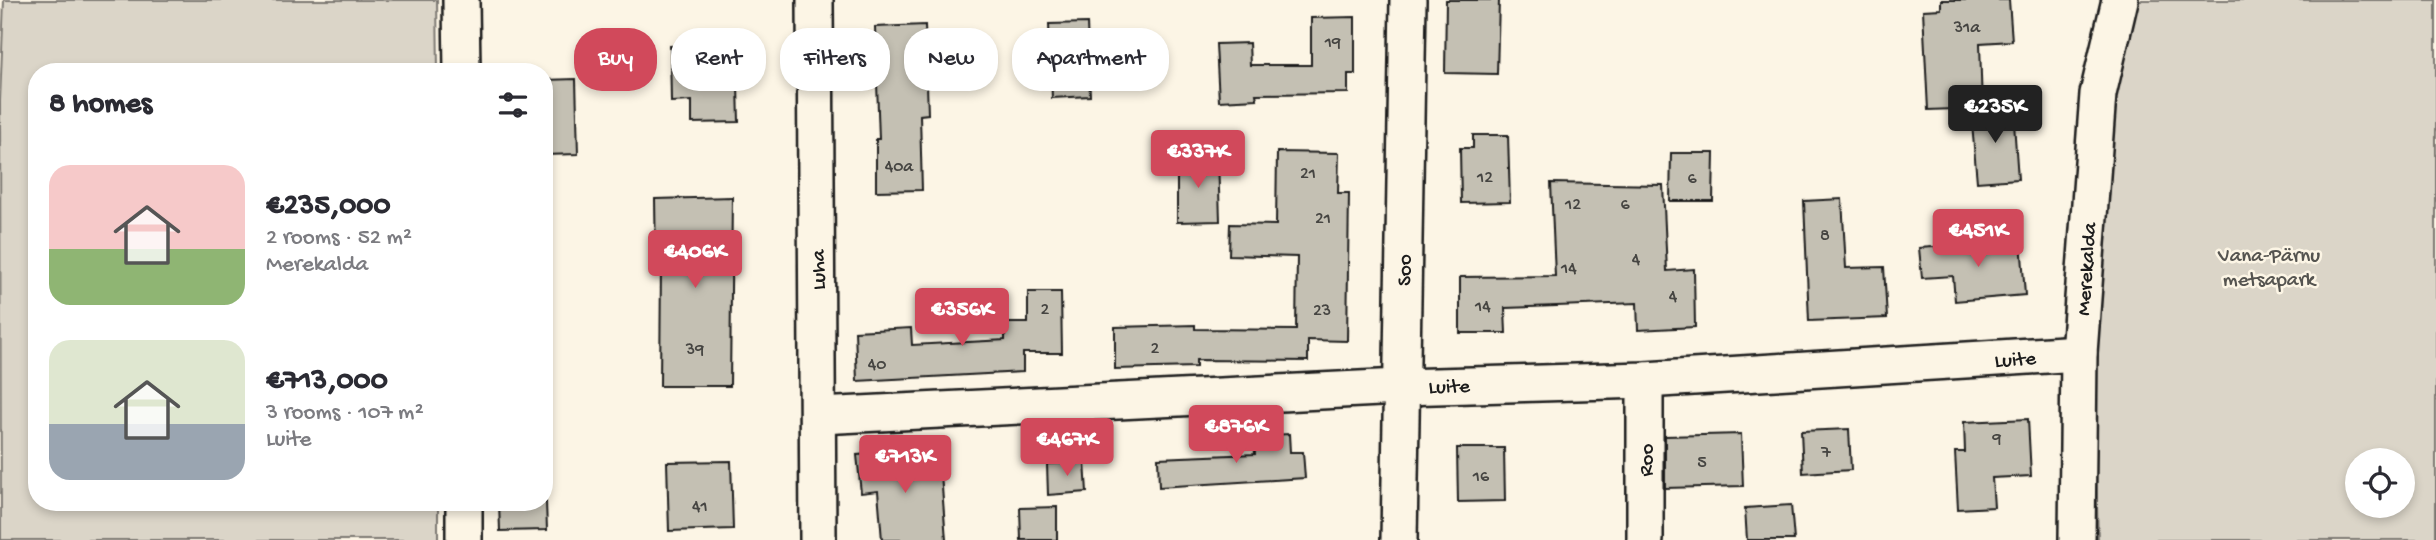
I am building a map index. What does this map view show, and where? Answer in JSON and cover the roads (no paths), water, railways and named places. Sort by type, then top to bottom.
[{"type":"street","points":[[461,0],[462,63]]},
{"type":"street","name":"Luha","points":[[815,0],[818,540]]},
{"type":"street","name":"Soo","points":[[1399,540],[1408,0]]},
{"type":"street","name":"Merekalda","points":[[2077,540],[2078,353],[2098,94],[2120,0]]},
{"type":"street","name":"Luite","points":[[818,415],[1401,387],[1646,380],[2078,353]]},
{"type":"street","name":"Roo","points":[[1645,540],[1646,380]]},
{"type":"street","points":[[464,511],[464,540]]},
{"type":"park label","name":"Vana-Pärnu metsapark","points":[[2269,266]]}]
